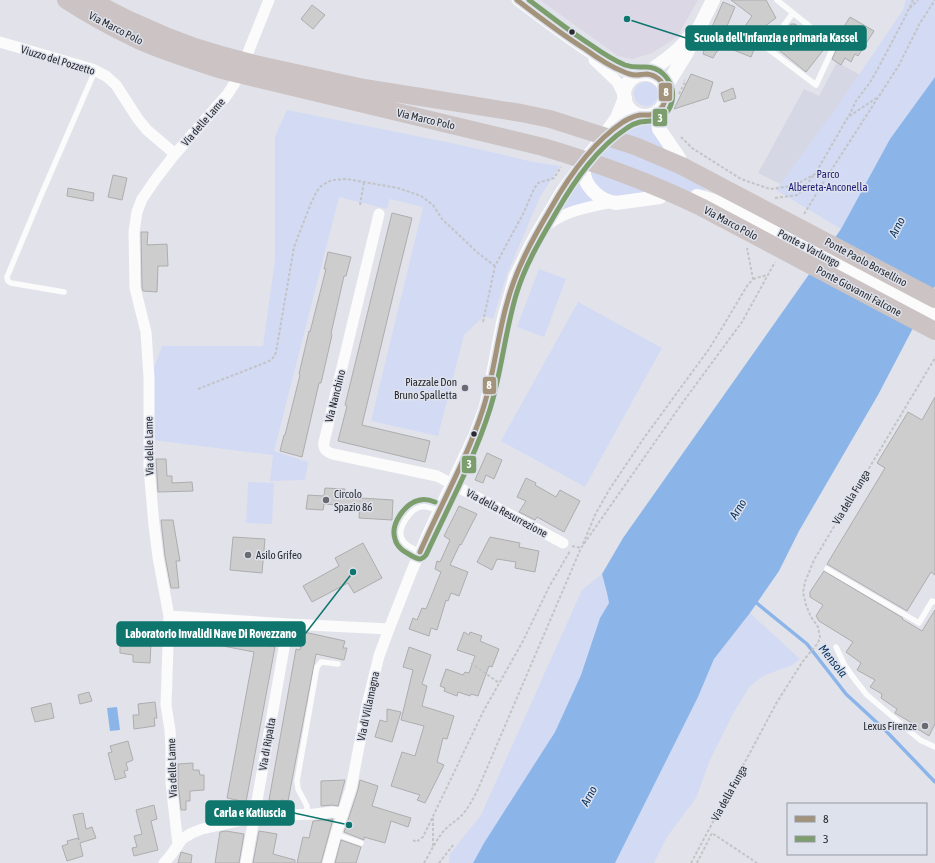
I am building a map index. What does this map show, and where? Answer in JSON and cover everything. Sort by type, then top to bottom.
[{"type":"highway","name":"Via Marco Polo","points":[[66,0],[139,40],[188,59],[223,63],[247,69],[550,119],[635,146],[801,220]]},
{"type":"highway","name":"Via Marco Polo","points":[[90,0],[128,19],[192,46],[223,63]]},
{"type":"highway","name":"Via Marco Polo","points":[[247,69],[305,90],[544,147],[586,160],[646,182],[681,197],[701,207],[780,254]]},
{"type":"highway","name":"Ponte Paolo Borsellino","points":[[801,220],[935,299]]},
{"type":"highway","name":"Ponte Giovanni Falcone","points":[[780,254],[935,331]]},
{"type":"street","name":"Via delle Lame","points":[[178,845],[171,783],[170,730],[166,705],[169,616],[158,557],[154,525],[149,468],[149,377],[146,332],[135,288],[134,232],[137,212],[142,199],[155,180],[247,69],[269,0]]},
{"type":"street","points":[[517,0],[580,47],[617,82],[629,108],[641,115]]},
{"type":"street","points":[[611,130],[625,98],[627,85],[633,78],[663,62],[685,43],[711,4]]},
{"type":"street","points":[[679,158],[659,129],[659,118],[670,79],[686,54],[711,4]]},
{"type":"street","name":"Viuzzo del Pozzetto","points":[[0,42],[95,70],[106,76],[116,85],[147,130],[175,154]]},
{"type":"street","points":[[580,47],[620,70],[630,73],[653,75],[664,84],[665,97],[660,110],[654,114],[641,115],[632,118],[611,130]]},
{"type":"street","points":[[590,154],[583,170],[585,179],[599,196],[612,202],[660,197]]},
{"type":"street","name":"Via di Villamagna","points":[[328,863],[351,788],[377,666],[389,629],[420,552],[438,510],[452,484],[484,408],[502,320],[514,278],[530,244],[561,191],[590,154]]},
{"type":"street","name":"Ponte a Varlungo","points":[[700,190],[714,193],[746,214],[935,314]]},
{"type":"street","name":"Via di Villamagna","points":[[521,262],[538,233],[552,220],[572,211],[612,202]]},
{"type":"street","name":"Via Nanchino","points":[[379,214],[324,446],[325,450],[329,453],[438,476],[452,484]]},
{"type":"street","name":"Via della Resurrezione","points":[[452,484],[568,545]]},
{"type":"street","points":[[169,616],[389,629]]},
{"type":"street","name":"Via di Ripalta","points":[[246,863],[289,624]]},
{"type":"street","points":[[164,863],[178,845],[185,838],[195,832],[261,816],[333,812],[343,814]]},
{"type":"lane","points":[[777,0],[834,46],[816,84],[766,48],[793,13]]},
{"type":"lane","points":[[64,292],[11,284],[8,281],[8,277],[42,193],[95,70]]},
{"type":"lane","points":[[420,552],[403,541],[400,532],[402,526],[418,508],[428,507],[438,510]]},
{"type":"lane","points":[[828,570],[919,623],[932,601],[935,602]]},
{"type":"lane","points":[[836,647],[845,666],[867,695],[920,740],[935,747]]},
{"type":"lane","points":[[307,814],[306,806],[298,789],[297,781],[317,667],[321,662],[338,664]]},
{"type":"lane","points":[[336,834],[362,843]]},
{"type":"path","points":[[770,199],[798,195],[815,174],[856,101],[871,81],[904,20],[913,0]]},
{"type":"path","points":[[907,11],[918,0]]},
{"type":"path","points":[[801,220],[899,65],[920,23],[935,0]]},
{"type":"path","points":[[848,117],[878,96]]},
{"type":"path","points":[[678,135],[692,148],[741,179],[770,189],[793,186],[815,174]]},
{"type":"path","points":[[198,389],[271,360],[274,357],[294,247],[316,193],[320,187],[332,180],[347,179],[398,188],[421,196],[433,205],[442,219],[478,253],[495,266]]},
{"type":"path","points":[[360,205],[364,182]]},
{"type":"path","points":[[747,246],[753,279]]},
{"type":"path","points":[[581,548],[683,402],[742,322],[780,254]]},
{"type":"path","points":[[424,863],[443,832],[467,810],[478,789],[595,515],[609,490],[644,438],[709,349],[746,286],[753,279],[768,274]]},
{"type":"path","name":"Via della Funga","points":[[691,863],[777,702],[803,661],[818,643],[820,637],[818,627],[811,617],[803,592],[808,572],[935,358]]},
{"type":"path","points":[[413,840],[416,842],[423,837],[483,712],[523,641],[568,545],[581,548]]},
{"type":"path","points":[[472,663],[499,683]]},
{"type":"path","points":[[433,815],[433,847]]},
{"type":"path","points":[[697,863],[712,833],[757,863]]},
{"type":"path","points":[[439,863],[454,844]]},
{"type":"shaded area","points":[[540,0],[698,0],[677,37],[652,53],[632,59],[618,56]]},
{"type":"shaded area","points":[[837,62],[871,81],[787,187],[758,173],[804,89],[819,96]]},
{"type":"green space","name":"Parco Albereta-Anconella","points":[[906,0],[935,0],[935,77],[890,139],[841,229],[776,190],[839,104],[903,10]]},
{"type":"green space","points":[[646,82],[654,86],[658,94],[654,102],[646,106],[638,102],[634,94],[638,86]]},
{"type":"green space","points":[[287,110],[461,145],[533,162],[560,166],[540,197],[507,274],[493,319],[484,316],[464,335],[438,436],[371,421],[423,207],[390,199],[387,209],[339,197],[274,451],[308,462],[305,480],[270,481],[273,455],[153,440],[153,370],[162,346],[263,346],[275,260],[275,136]]},
{"type":"green space","points":[[633,120],[644,122],[654,120],[659,137],[705,189],[704,191],[699,194],[688,191],[611,197],[593,187],[589,164],[598,152]]},
{"type":"green space","points":[[579,170],[601,202],[551,217]]},
{"type":"green space","points":[[539,269],[566,279],[544,337],[517,327]]},
{"type":"green space","points":[[578,302],[662,348],[585,487],[501,441]]},
{"type":"green space","points":[[248,482],[274,483],[272,524],[246,523]]},
{"type":"green space","points":[[602,574],[609,603],[600,618],[581,675],[555,732],[484,843],[473,863],[449,863],[450,854],[481,815],[582,590]]},
{"type":"green space","points":[[750,613],[800,659],[792,665],[763,676],[750,686],[734,712],[710,760],[696,798],[667,837],[654,863],[615,863],[698,697],[714,659]]},
{"type":"water","name":"Arno","points":[[935,77],[935,286],[878,395],[799,531],[779,571],[750,613],[714,659],[698,697],[615,863],[473,863],[484,843],[555,732],[581,675],[600,618],[609,603],[602,574],[623,538],[841,229],[890,139]]},
{"type":"water","points":[[117,707],[120,730],[110,731],[107,708]]},
{"type":"building","points":[[731,0],[766,0],[776,18],[761,29],[768,33],[754,50],[751,57],[721,45],[713,58],[703,54],[704,51],[702,50],[723,2],[735,7],[727,26],[741,32],[752,16]]},
{"type":"building","points":[[312,5],[325,15],[313,29],[301,19]]},
{"type":"building","points":[[850,17],[874,31],[858,56],[855,54],[851,62],[845,58],[841,65],[832,59],[838,46],[835,41]]},
{"type":"building","points":[[791,24],[795,24],[825,48],[806,72],[774,46]]},
{"type":"building","points":[[691,74],[713,82],[708,98],[674,109]]},
{"type":"building","points":[[733,88],[736,98],[724,102],[721,93]]},
{"type":"building","points":[[113,175],[127,178],[122,200],[108,197]]},
{"type":"building","points":[[68,188],[94,193],[93,201],[67,196]]},
{"type":"building","points":[[392,213],[412,218],[362,425],[430,441],[425,462],[338,441],[347,406],[345,405]]},
{"type":"building","points":[[141,232],[148,232],[147,245],[167,244],[168,266],[158,266],[157,292],[143,291]]},
{"type":"building","points":[[328,252],[351,257],[346,276],[344,276],[321,383],[319,383],[302,457],[280,451],[300,375],[309,331],[310,332],[326,269],[324,269]]},
{"type":"building","points":[[935,397],[935,575],[931,572],[907,611],[827,564],[885,468],[877,463],[908,412],[922,420]]},
{"type":"building","points":[[487,453],[502,460],[494,479],[486,475],[483,483],[475,480]]},
{"type":"building","points":[[156,459],[166,459],[167,476],[172,476],[172,483],[192,482],[193,491],[158,492]]},
{"type":"building","points":[[526,478],[556,497],[560,490],[580,501],[564,532],[537,517],[535,520],[519,512],[526,501],[517,497]]},
{"type":"building","points":[[325,488],[345,489],[344,497],[393,500],[392,520],[359,518],[360,507],[324,504],[323,510],[306,509],[308,495],[324,496]]},
{"type":"building","points":[[459,506],[477,514],[450,565],[468,572],[459,596],[451,593],[448,601],[446,600],[437,630],[431,628],[429,636],[409,629],[413,618],[417,620],[422,608],[426,609],[441,572],[435,569],[437,561],[440,562],[450,540],[444,536]]},
{"type":"building","points":[[161,520],[173,520],[180,561],[176,561],[179,588],[171,588],[165,556]]},
{"type":"building","name":"Asilo Grifeo","points":[[233,537],[265,539],[262,573],[230,570]]},
{"type":"building","points":[[490,537],[520,543],[519,547],[539,551],[535,572],[515,568],[516,562],[497,559],[492,570],[477,562]]},
{"type":"building","points":[[363,543],[382,578],[354,593],[348,583],[312,602],[303,586],[339,566],[335,558]]},
{"type":"building","points":[[824,571],[922,631],[935,610],[935,724],[929,736],[911,725],[912,723],[895,713],[897,709],[881,698],[882,694],[870,687],[875,680],[857,670],[861,663],[846,652],[853,642],[819,621],[816,616],[823,605],[810,597],[810,592]]},
{"type":"building","points":[[210,626],[232,627],[258,632],[256,643],[275,647],[246,802],[227,798],[254,652],[207,643]]},
{"type":"building","points":[[304,632],[345,641],[343,648],[347,648],[344,660],[316,654],[288,801],[281,800],[280,802],[269,800],[296,649],[300,650]]},
{"type":"building","points":[[464,632],[469,635],[470,632],[482,636],[480,641],[499,649],[492,667],[489,666],[478,696],[471,694],[470,696],[458,692],[457,696],[444,691],[445,688],[440,686],[446,669],[463,675],[465,672],[469,673],[475,656],[457,650]]},
{"type":"building","points":[[120,640],[151,642],[150,663],[133,662],[133,655],[120,653]]},
{"type":"building","points":[[409,647],[431,655],[422,684],[427,686],[422,706],[454,716],[447,739],[443,738],[437,762],[444,765],[425,803],[417,800],[420,795],[391,786],[402,752],[415,756],[424,726],[401,720],[413,670],[403,667]]},
{"type":"building","points":[[89,692],[92,701],[80,704],[78,695]]},
{"type":"building","points":[[155,702],[157,718],[154,718],[155,726],[134,729],[133,715],[139,715],[138,704]]},
{"type":"building","points":[[51,703],[54,718],[35,722],[31,708]]},
{"type":"building","points":[[387,709],[401,712],[392,742],[375,737],[380,720],[387,722]]},
{"type":"building","points":[[128,741],[133,760],[126,763],[128,770],[124,771],[126,777],[115,780],[108,753],[112,752],[110,746]]},
{"type":"building","points":[[193,763],[193,770],[199,770],[200,775],[204,775],[204,790],[190,791],[190,801],[186,801],[186,810],[181,810],[178,783],[178,764]]},
{"type":"building","points":[[345,780],[338,806],[321,806],[321,781]]},
{"type":"building","points":[[360,780],[378,786],[372,806],[411,818],[408,827],[391,821],[385,843],[364,837],[364,840],[344,832]]},
{"type":"building","points":[[154,805],[157,819],[151,821],[158,850],[134,856],[132,848],[137,847],[134,836],[142,834],[136,810]]},
{"type":"building","points":[[83,813],[86,829],[92,827],[96,838],[80,843],[83,856],[67,861],[62,846],[68,844],[67,841],[78,838],[79,840],[73,815]]},
{"type":"building","points":[[333,819],[321,863],[297,863],[303,837],[309,838],[313,821]]},
{"type":"building","points":[[226,831],[244,834],[239,863],[215,863],[220,832]]},
{"type":"building","points":[[259,831],[277,834],[273,854],[295,860],[295,863],[253,863]]},
{"type":"building","points":[[341,840],[361,847],[356,863],[335,863]]},
{"type":"building","points":[[181,852],[192,855],[191,863],[178,863]]},
{"type":"waterway","name":"Mensola","points":[[754,601],[807,644],[846,694],[885,730],[935,782]]},
{"type":"transit line","name":"8","points":[[420,552],[462,464],[477,428],[487,396],[511,290],[520,266],[544,219],[565,184],[591,150],[612,130],[625,121],[638,115],[650,115],[658,112],[665,102],[666,97],[664,86],[656,77],[647,74],[631,74],[607,64],[517,0]]},
{"type":"transit line","name":"3","points":[[435,502],[420,500],[409,505],[400,515],[395,527],[395,539],[399,547],[418,559],[421,559],[426,555],[469,465],[484,428],[498,380],[509,321],[517,292],[540,240],[571,188],[596,155],[616,136],[630,126],[638,122],[652,121],[661,117],[670,107],[672,100],[673,93],[671,85],[666,77],[659,71],[651,67],[628,66],[616,61],[575,34],[529,0]]},
{"type":"place","name":"Scuola dell'infanzia e primaria Kassel","points":[[627,19]]},
{"type":"place","name":"Piazzale Don Bruno Spalletta","points":[[465,388]]},
{"type":"place","name":"Circolo Spazio 86","points":[[326,500]]},
{"type":"place","name":"Asilo Grifeo","points":[[248,555]]},
{"type":"place","name":"Laboratorio Invalidi Nave Di Rovezzano","points":[[353,572]]},
{"type":"place","name":"Lexus Firenze","points":[[925,726]]},
{"type":"place","name":"Carla e Katiuscia","points":[[349,825]]}]
